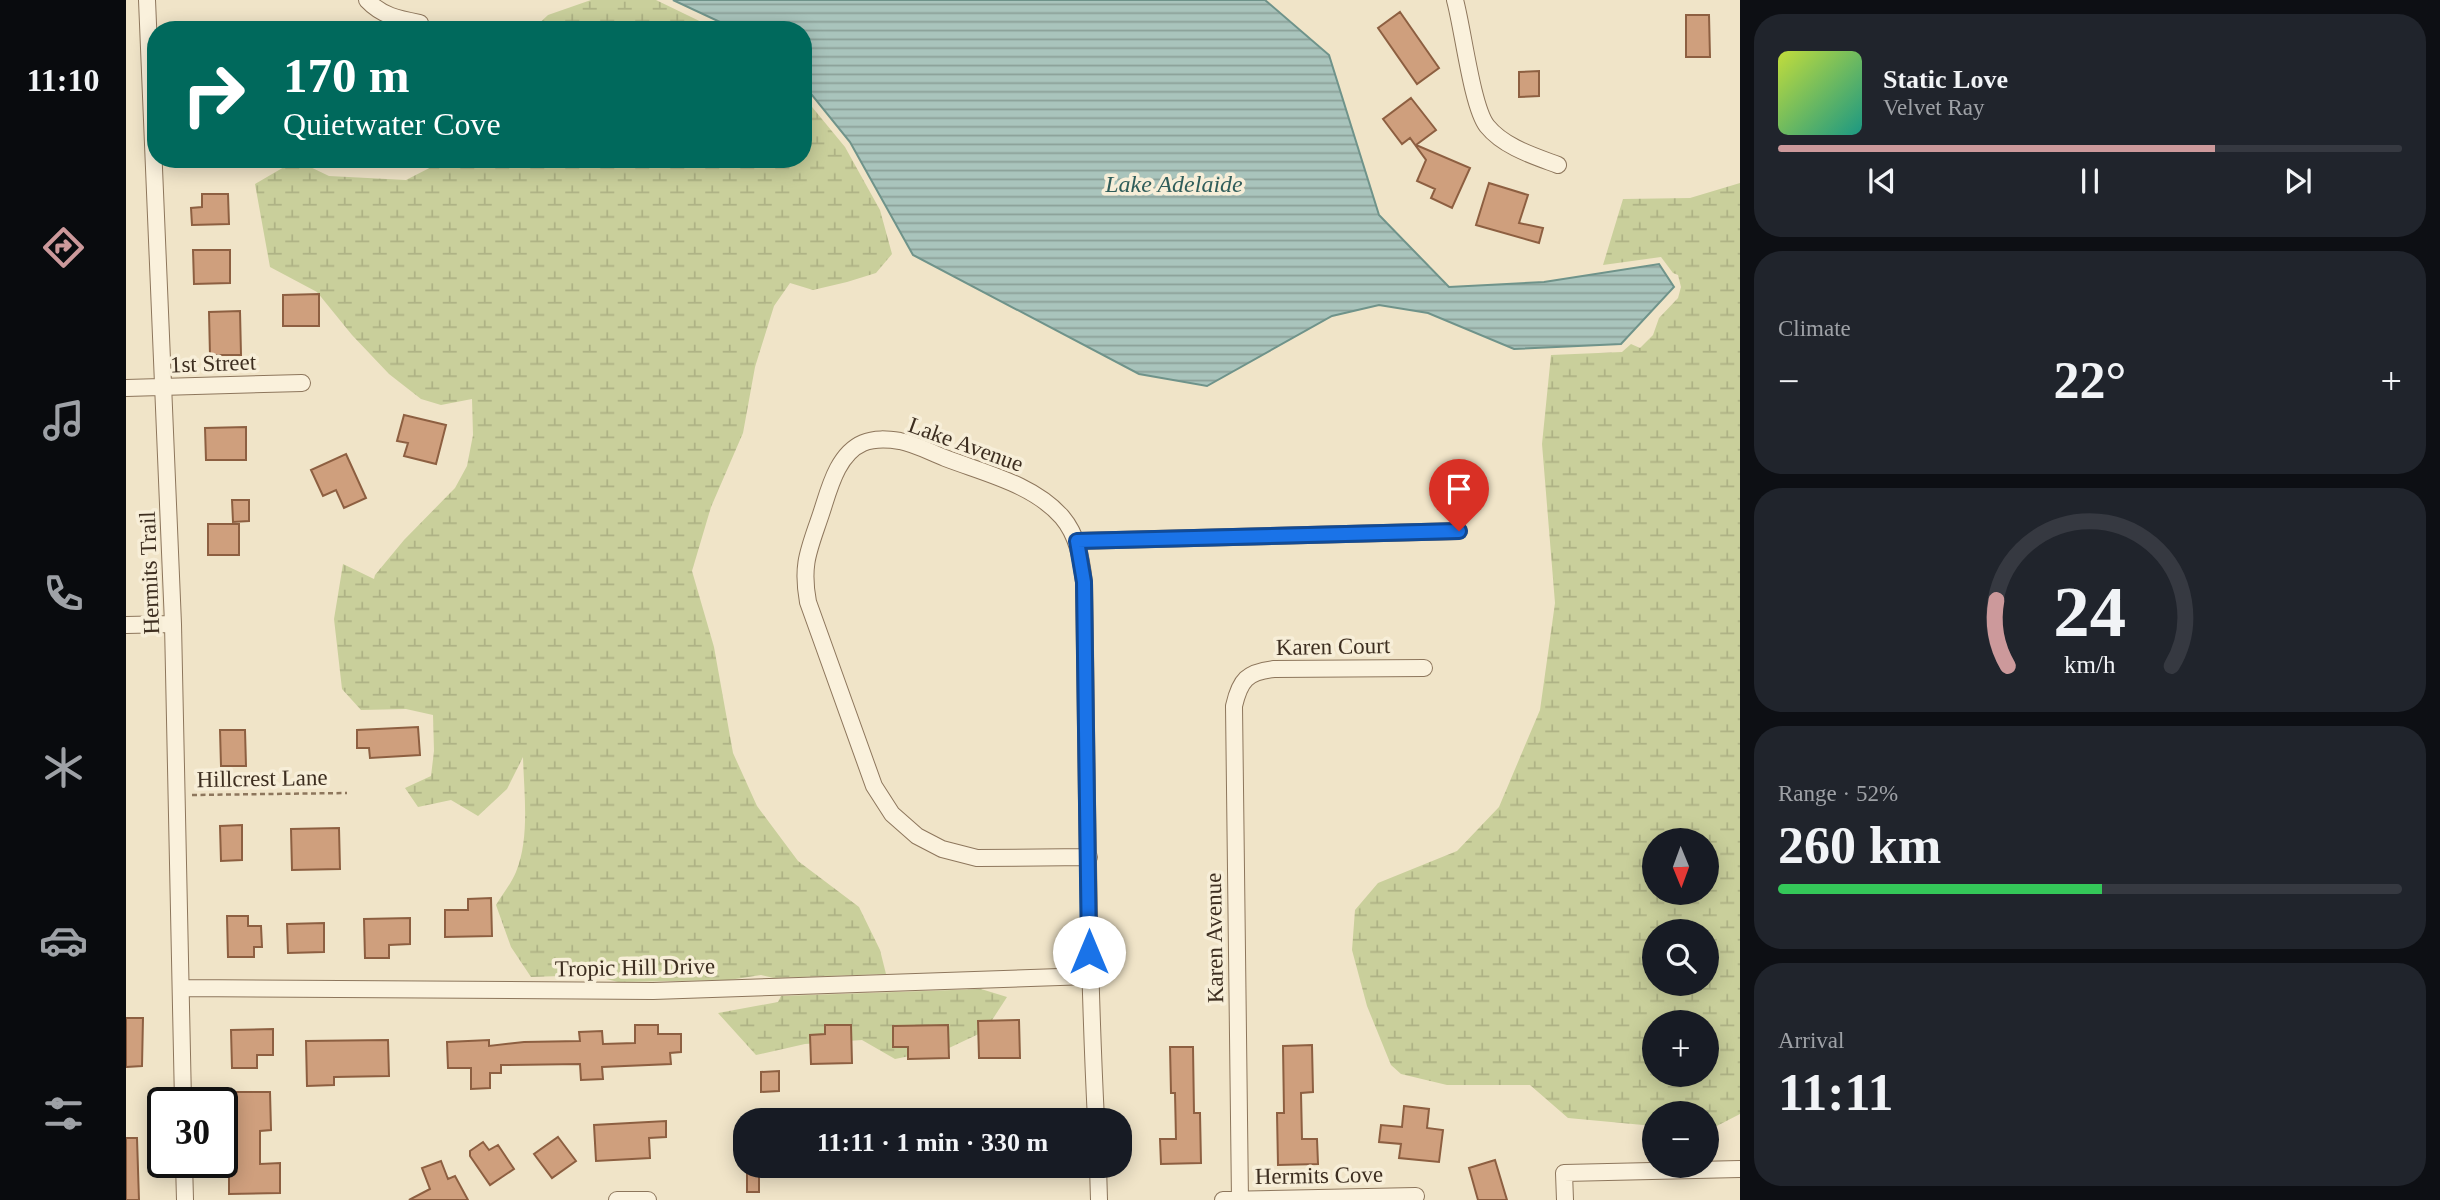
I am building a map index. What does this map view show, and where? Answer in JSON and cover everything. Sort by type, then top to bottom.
[{"type":"street","name":"Hermits Trail","points":[[147,0],[148,21]]},
{"type":"street","points":[[367,0],[376,9],[396,19],[408,21]]},
{"type":"street","points":[[1455,0],[1479,109],[1487,126],[1522,151],[1558,165]]},
{"type":"street","name":"Hermits Trail","points":[[154,168],[173,624],[183,1087]]},
{"type":"street","name":"1st Street","points":[[126,388],[302,383]]},
{"type":"street","name":"Lake Avenue","points":[[1089,857],[978,858],[942,849],[916,836],[892,814],[874,786],[808,602],[804,578],[806,558],[833,476],[847,456],[861,444],[879,439],[902,442],[1019,486],[1048,503],[1063,519],[1077,541],[1084,582],[1089,857],[1089,976],[1095,1108]]},
{"type":"street","points":[[1077,541],[1459,531]]},
{"type":"street","points":[[126,625],[173,624]]},
{"type":"street","name":"Karen Court","points":[[1245,679],[1256,671],[1273,669],[1424,668]]},
{"type":"street","name":"Karen Avenue","points":[[1240,1200],[1234,706],[1237,692],[1245,679]]},
{"type":"street","name":"Tropic Hill Drive","points":[[181,988],[653,992],[1089,976]]},
{"type":"street","points":[[1565,1200],[1564,1173],[1740,1169]]},
{"type":"street","points":[[184,1178],[185,1200]]},
{"type":"street","points":[[1099,1178],[1100,1200]]},
{"type":"street","name":"Hermits Cove","points":[[1223,1200],[1416,1196]]},
{"type":"street","points":[[617,1200],[648,1200]]},
{"type":"path","name":"Hillcrest Lane","points":[[178,795],[347,793]]},
{"type":"green space","points":[[591,0],[656,0],[699,21],[542,21],[548,15]]},
{"type":"green space","points":[[812,107],[845,147],[880,210],[892,254],[876,273],[847,282],[813,290],[790,283],[774,306],[755,367],[743,433],[711,507],[692,571],[714,647],[733,753],[757,806],[798,861],[859,907],[880,950],[886,974],[774,978],[761,975],[729,980],[618,982],[591,975],[531,977],[511,947],[496,905],[516,872],[523,845],[523,757],[507,789],[478,816],[451,800],[418,807],[405,788],[431,776],[434,751],[433,715],[406,709],[361,710],[342,689],[334,619],[343,564],[374,579],[404,540],[455,488],[467,466],[473,435],[472,399],[441,405],[421,399],[389,374],[317,292],[270,267],[255,184],[282,168],[312,168],[329,176],[406,180],[429,168],[812,168]]},
{"type":"green space","points":[[1740,183],[1740,1114],[1719,1125],[1719,1101],[1642,1101],[1642,1125],[1568,1118],[1530,1085],[1447,1085],[1401,1074],[1391,1065],[1367,1006],[1352,950],[1355,910],[1378,883],[1457,851],[1499,807],[1540,710],[1555,603],[1542,444],[1551,355],[1622,352],[1631,344],[1640,348],[1653,335],[1659,318],[1678,298],[1681,287],[1678,275],[1673,273],[1661,257],[1603,265],[1623,199],[1690,198]]},
{"type":"green space","points":[[981,989],[1007,997],[985,1031],[949,1048],[895,1059],[862,1040],[805,1044],[756,1055],[718,1013],[778,1002],[781,996]]},
{"type":"water","name":"Lake Adelaide","points":[[673,0],[1265,0],[1329,55],[1379,215],[1449,287],[1544,282],[1659,264],[1674,287],[1621,344],[1514,349],[1428,313],[1379,305],[1332,316],[1207,386],[1139,374],[913,255],[850,142],[812,95],[812,21],[718,21]]},
{"type":"building","points":[[1400,12],[1439,68],[1417,84],[1378,28]]},
{"type":"building","points":[[1686,15],[1709,15],[1710,57],[1686,57]]},
{"type":"building","points":[[1539,71],[1539,96],[1519,97],[1519,72]]},
{"type":"building","points":[[1411,98],[1436,130],[1416,145],[1470,168],[1452,208],[1431,198],[1435,189],[1417,181],[1426,160],[1410,138],[1402,144],[1383,119]]},
{"type":"building","points":[[1489,183],[1528,195],[1519,223],[1543,228],[1539,243],[1476,225]]},
{"type":"building","points":[[202,194],[228,194],[229,224],[192,225],[191,208],[202,207]]},
{"type":"building","points":[[193,250],[230,250],[230,283],[194,284]]},
{"type":"building","points":[[319,294],[319,326],[283,326],[283,295]]},
{"type":"building","points":[[240,311],[241,355],[210,355],[209,312]]},
{"type":"building","points":[[404,415],[446,425],[436,464],[404,456],[408,443],[397,441]]},
{"type":"building","points":[[246,427],[246,460],[206,460],[205,428]]},
{"type":"building","points":[[346,454],[366,498],[344,508],[336,490],[323,496],[311,470]]},
{"type":"building","points":[[232,500],[249,500],[249,521],[233,522]]},
{"type":"building","points":[[208,524],[239,524],[239,555],[208,555]]},
{"type":"building","points":[[418,727],[420,755],[370,758],[369,748],[357,748],[357,730]]},
{"type":"building","points":[[220,730],[245,730],[246,766],[221,766]]},
{"type":"building","points":[[242,825],[242,860],[221,861],[220,826]]},
{"type":"building","points":[[339,828],[340,869],[292,870],[291,829]]},
{"type":"building","points":[[491,898],[492,936],[445,937],[445,910],[468,910],[468,899]]},
{"type":"building","points":[[227,916],[248,916],[248,926],[261,926],[262,947],[254,947],[254,957],[228,957]]},
{"type":"building","points":[[410,918],[410,944],[389,945],[389,958],[365,958],[364,919]]},
{"type":"building","points":[[324,923],[324,952],[288,953],[287,924]]},
{"type":"building","points":[[126,1018],[143,1018],[142,1066],[126,1067]]},
{"type":"building","points":[[1019,1020],[1020,1058],[979,1058],[978,1021]]},
{"type":"building","points":[[635,1025],[658,1025],[658,1034],[681,1034],[681,1052],[670,1053],[671,1064],[602,1067],[603,1079],[581,1080],[580,1064],[501,1065],[501,1073],[490,1073],[490,1088],[471,1089],[471,1068],[448,1068],[447,1042],[489,1040],[489,1046],[580,1041],[579,1032],[602,1031],[603,1044],[635,1043]]},
{"type":"building","points":[[825,1025],[851,1025],[852,1063],[811,1064],[810,1035],[825,1034]]},
{"type":"building","points":[[948,1025],[949,1058],[908,1059],[908,1047],[893,1047],[893,1026]]},
{"type":"building","points":[[273,1029],[273,1055],[257,1055],[257,1068],[232,1068],[231,1030]]},
{"type":"building","points":[[388,1040],[389,1076],[334,1077],[334,1085],[307,1086],[306,1041]]},
{"type":"building","points":[[1312,1045],[1313,1092],[1301,1093],[1302,1139],[1317,1139],[1318,1164],[1278,1165],[1277,1113],[1284,1113],[1283,1046]]},
{"type":"building","points":[[1170,1047],[1193,1047],[1194,1113],[1200,1113],[1201,1163],[1161,1164],[1160,1139],[1176,1139]]},
{"type":"building","points":[[779,1071],[779,1091],[761,1092],[761,1072]]},
{"type":"building","points":[[238,1092],[270,1092],[271,1130],[260,1131],[260,1164],[280,1163],[280,1193],[229,1194],[229,1178],[238,1178]]},
{"type":"building","points":[[1404,1106],[1429,1109],[1427,1128],[1443,1130],[1439,1162],[1399,1158],[1401,1144],[1379,1142],[1381,1125],[1402,1127]]},
{"type":"building","points":[[666,1121],[666,1137],[649,1138],[650,1158],[596,1161],[594,1125]]},
{"type":"building","points":[[558,1137],[576,1161],[552,1178],[534,1154]]},
{"type":"building","points":[[126,1138],[137,1138],[139,1200],[126,1200]]},
{"type":"building","points":[[483,1142],[489,1150],[498,1145],[514,1169],[490,1185],[470,1156],[470,1151]]},
{"type":"building","points":[[1495,1160],[1507,1200],[1478,1200],[1469,1168]]},
{"type":"building","points":[[441,1161],[448,1179],[455,1176],[468,1200],[409,1200],[430,1189],[422,1168]]},
{"type":"building","points":[[747,1178],[759,1178],[759,1192],[747,1192]]},
{"type":"route","points":[[1089,952],[1084,582],[1077,541],[1459,531]]}]
